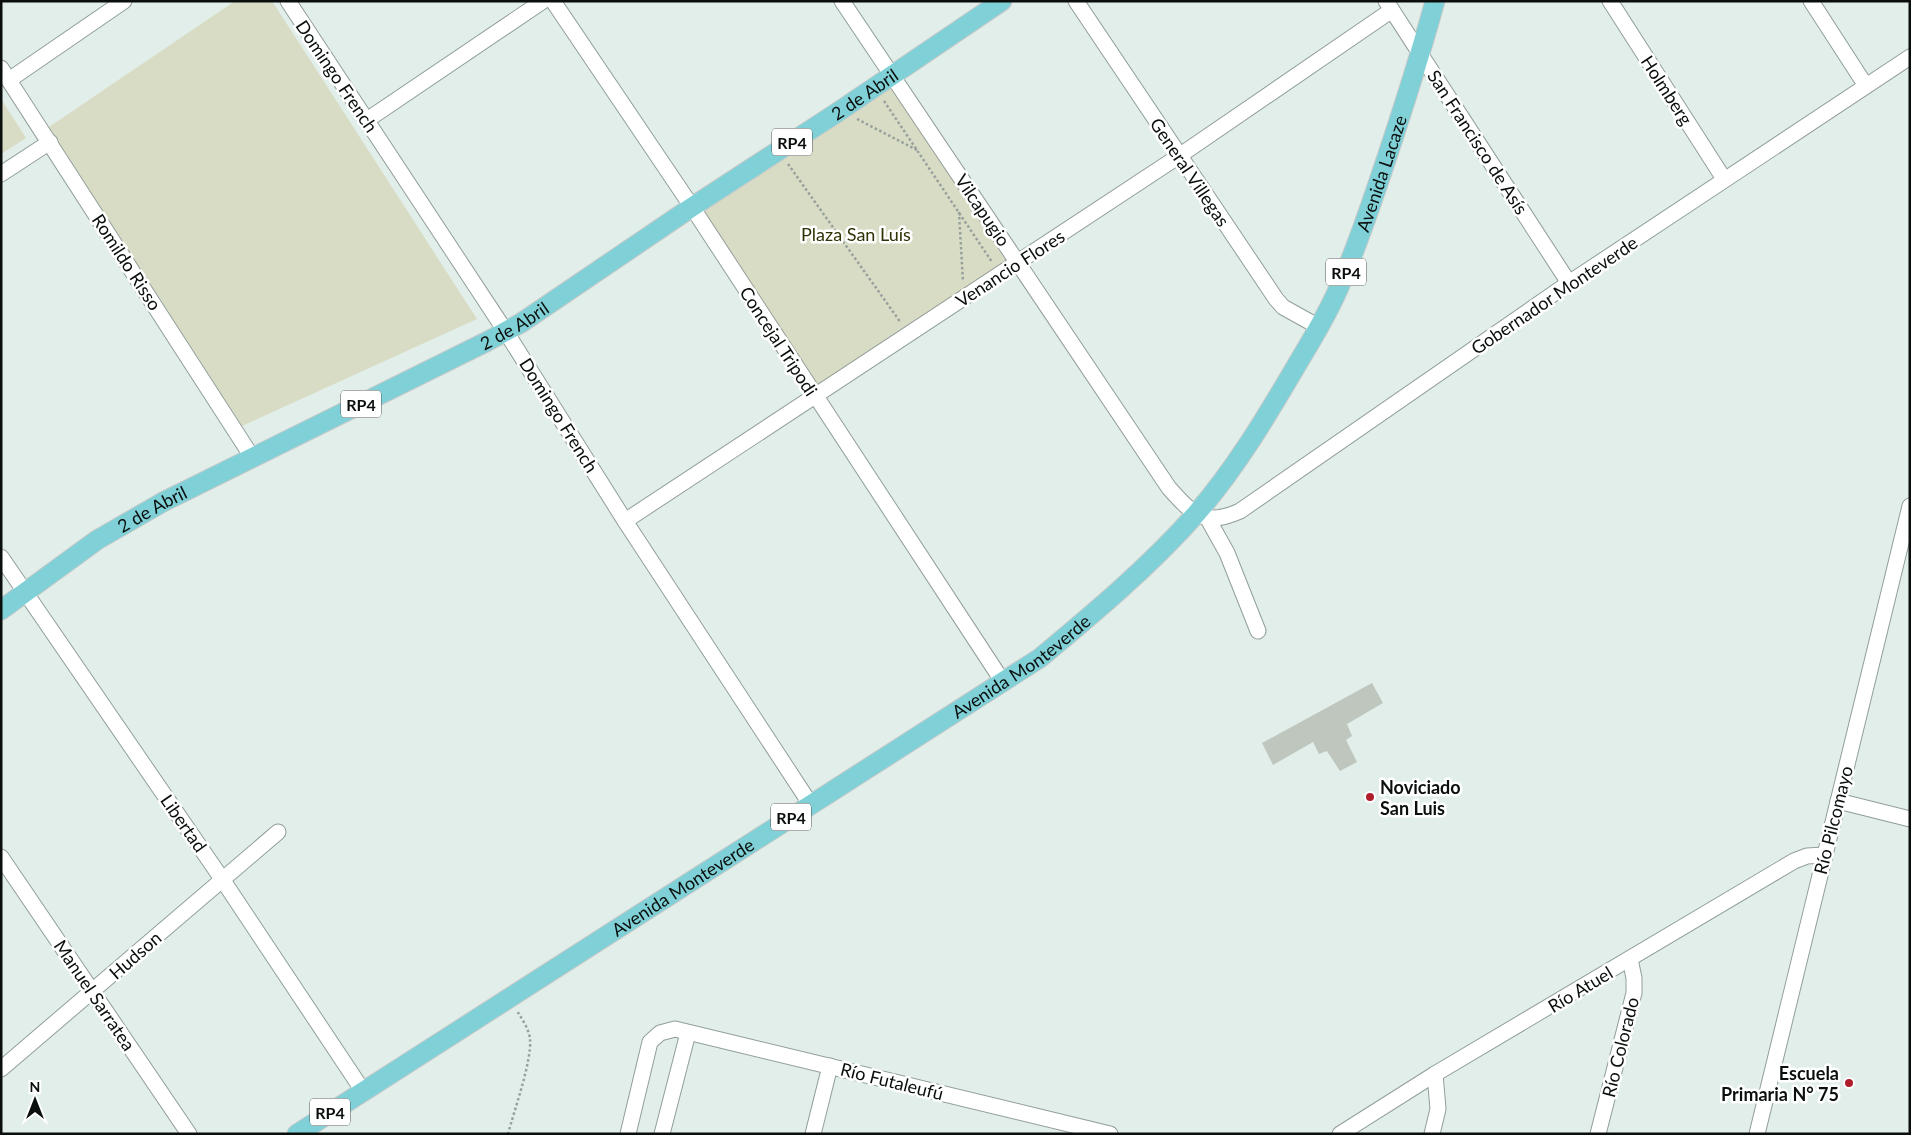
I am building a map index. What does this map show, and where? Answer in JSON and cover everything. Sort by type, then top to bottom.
[{"type":"main road","name":"2 de Abril","points":[[1,610],[97,540],[163,502],[506,332],[1002,1]]},
{"type":"main road","name":"Avenida Lacaze","points":[[1202,516],[1254,437],[1319,327],[1340,287],[1361,234],[1421,53],[1435,1]]},
{"type":"main road","name":"Avenida Monteverde","points":[[297,1134],[1040,658],[1089,618],[1202,516]]},
{"type":"street","points":[[5,74],[124,1]]},
{"type":"street","name":"Domingo French","points":[[288,1],[506,332],[625,521],[811,805]]},
{"type":"street","points":[[367,120],[544,1]]},
{"type":"street","name":"Concejal Tripodi","points":[[553,1],[692,207],[1003,682]]},
{"type":"street","name":"Vilcapugio","points":[[842,1],[1170,488],[1180,501],[1202,516]]},
{"type":"street","name":"General Villegas","points":[[1076,1],[1276,299],[1283,307],[1319,327]]},
{"type":"street","name":"Holmberg","points":[[1610,1],[1724,179]]},
{"type":"street","points":[[1811,1],[1866,86]]},
{"type":"street","name":"Venancio Flores","points":[[625,521],[815,396],[905,329],[1018,262],[1179,156],[1389,5]]},
{"type":"street","name":"San Francisco de Asís","points":[[1389,5],[1569,283]]},
{"type":"street","name":"Gobernador Monteverde","points":[[1202,516],[1223,519],[1240,511],[1569,283],[1910,57]]},
{"type":"street","name":"Romildo Risso","points":[[5,74],[252,457]]},
{"type":"street","points":[[1,174],[50,142]]},
{"type":"street","name":"Río Pilcomayo","points":[[1757,1134],[1910,506]]},
{"type":"street","points":[[1202,516],[1227,553],[1258,631]]},
{"type":"street","name":"Libertad","points":[[1,557],[222,879],[363,1091]]},
{"type":"street","points":[[1838,801],[1910,819]]},
{"type":"street","name":"Hudson","points":[[1,1069],[278,832]]},
{"type":"street","name":"Río Atuel","points":[[1340,1134],[1435,1074],[1794,861],[1807,856],[1824,855]]},
{"type":"street","name":"Manuel Sarratea","points":[[1,857],[189,1134]]},
{"type":"street","name":"Río Colorado","points":[[1598,1134],[1634,993],[1634,978],[1630,959]]},
{"type":"street","points":[[628,1134],[650,1042],[660,1033],[681,1031],[662,1134]]},
{"type":"street","name":"Río Futaleufú","points":[[681,1031],[1107,1133]]},
{"type":"street","points":[[813,1134],[830,1066]]},
{"type":"street","points":[[1432,1134],[1438,1108],[1435,1074]]},
{"type":"path","points":[[880,94],[993,261],[986,266]]},
{"type":"path","points":[[849,115],[918,150]]},
{"type":"path","points":[[777,152],[905,329]]},
{"type":"path","points":[[959,211],[963,282],[970,276]]},
{"type":"path","points":[[905,329],[909,318]]},
{"type":"path","points":[[508,1134],[527,1064],[530,1039],[510,996]]},
{"type":"green space","points":[[235,1],[272,1],[477,319],[242,426],[49,127]]},
{"type":"green space","name":"Plaza San Luís","points":[[892,75],[1018,262],[815,396],[692,207]]},
{"type":"green space","points":[[1,99],[26,138],[1,154]]},
{"type":"building","points":[[1372,683],[1383,703],[1347,724],[1352,736],[1346,740],[1357,762],[1340,771],[1327,751],[1319,754],[1313,742],[1273,765],[1262,743]]},
{"type":"place","name":"Noviciado San Luis","points":[[1370,797]]},
{"type":"place","name":"Escuela Primaria N° 75","points":[[1849,1083]]}]
